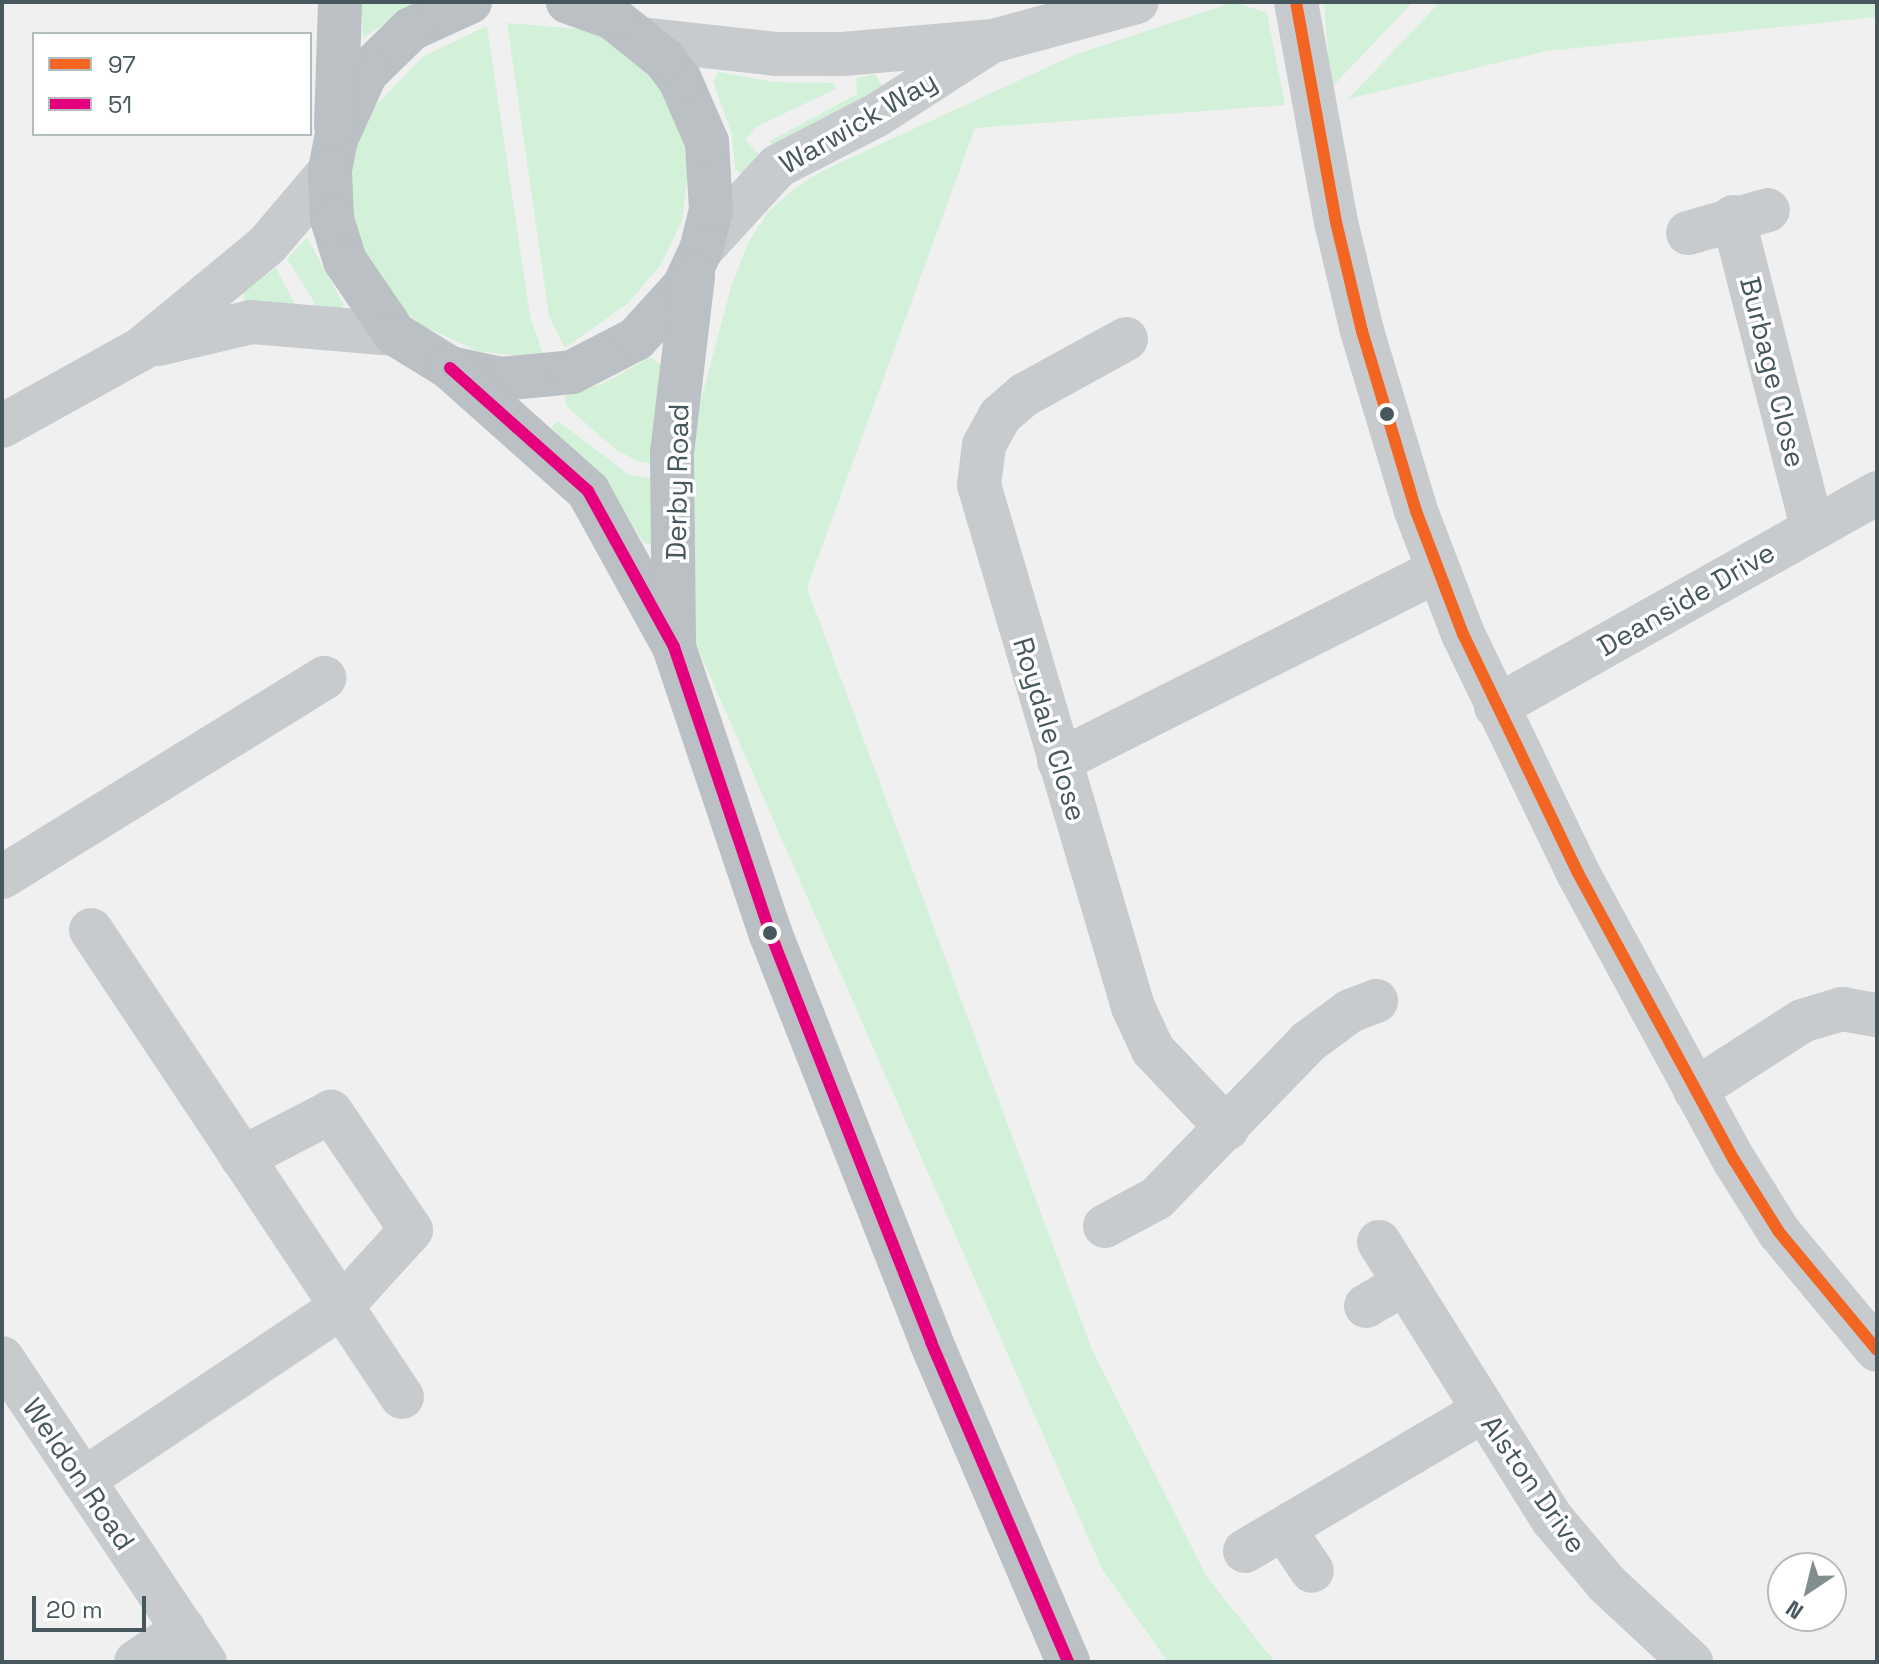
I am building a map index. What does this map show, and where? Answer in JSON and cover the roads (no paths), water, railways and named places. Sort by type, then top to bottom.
[{"type":"highway","points":[[340,2],[332,219],[345,261],[395,334],[450,368],[501,379],[572,372],[636,339],[663,315],[698,260],[711,210],[707,142],[680,80],[641,39],[578,3]]},
{"type":"highway","points":[[333,155],[350,99],[387,49],[438,13],[470,2]]},
{"type":"highway","name":"Derby Road","points":[[674,647],[672,453],[698,260]]},
{"type":"highway","name":"Derby Road","points":[[450,368],[588,491],[674,647],[777,950],[931,1342],[1068,1662]]},
{"type":"street","name":"Warwick Way","points":[[641,39],[777,54],[993,41],[1137,2]]},
{"type":"street","points":[[1296,2],[1355,304],[1398,457],[1438,570],[1496,707],[1695,1090],[1779,1232],[1877,1350]]},
{"type":"street","name":"Warwick Way","points":[[698,260],[778,166],[877,115],[993,41]]},
{"type":"street","points":[[2,426],[141,349],[267,245],[333,155]]},
{"type":"street","name":"Burbage Close","points":[[1688,233],[1751,214],[1812,527]]},
{"type":"street","points":[[141,349],[251,322],[395,334]]},
{"type":"street","name":"Roydale Close","points":[[1103,339],[1024,395],[1000,416],[979,462],[984,509],[1133,1007],[1153,1050],[1227,1128]]},
{"type":"street","name":"Deanside Drive","points":[[1496,707],[1877,493]]},
{"type":"street","points":[[1059,761],[1438,570]]},
{"type":"street","points":[[2,877],[324,678]]},
{"type":"street","points":[[91,930],[402,1397]]},
{"type":"street","points":[[1105,1226],[1157,1198],[1353,998]]},
{"type":"street","points":[[1695,1090],[1802,1021],[1842,1009],[1877,1015]]},
{"type":"street","points":[[83,1480],[341,1307],[411,1230],[331,1112],[242,1158]]},
{"type":"street","name":"Alston Drive","points":[[1379,1242],[1384,1296],[1483,1411],[1553,1520],[1607,1584],[1691,1662]]},
{"type":"street","name":"Weldon Road","points":[[2,1358],[195,1646],[136,1662]]},
{"type":"street","points":[[1245,1551],[1285,1531],[1483,1411]]},
{"type":"street","points":[[1285,1531],[1312,1571]]}]
